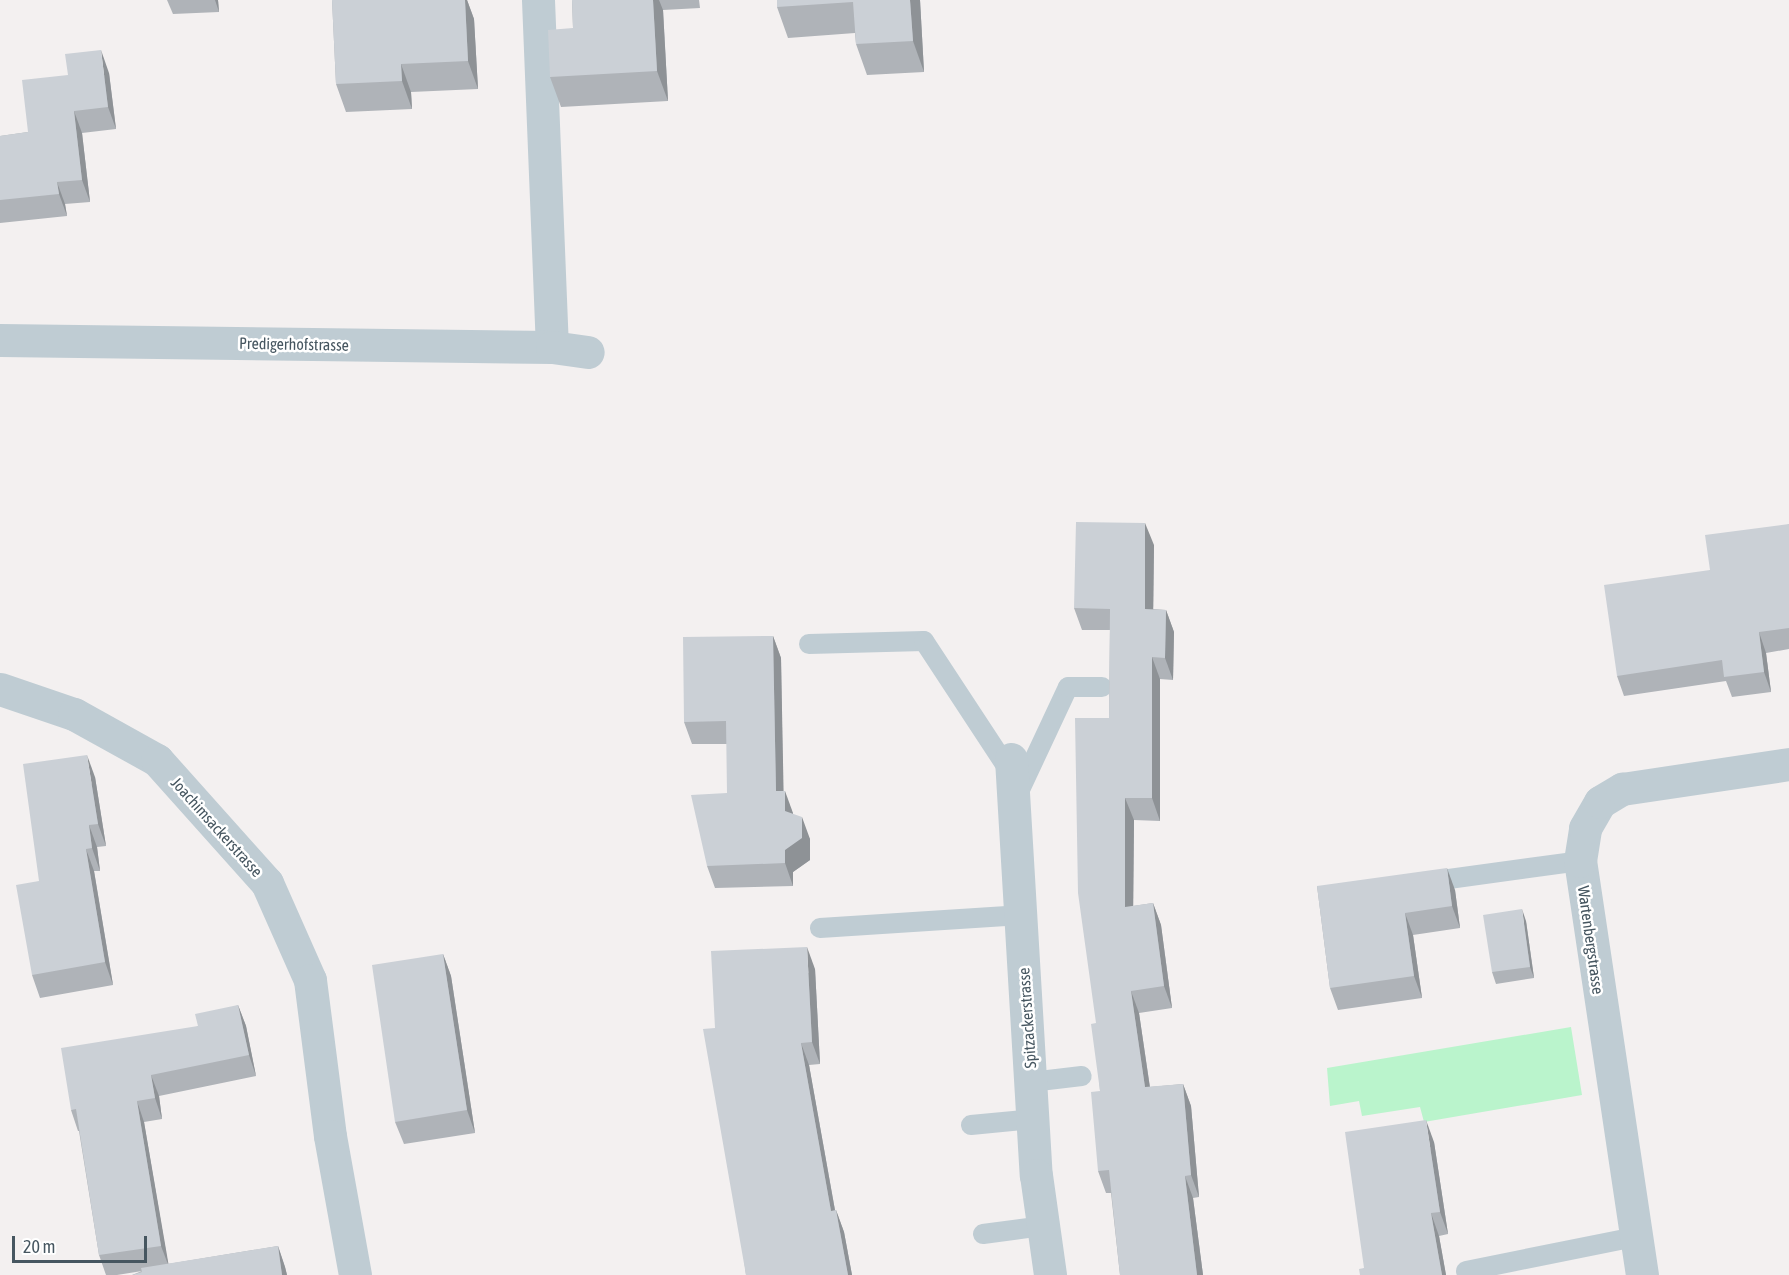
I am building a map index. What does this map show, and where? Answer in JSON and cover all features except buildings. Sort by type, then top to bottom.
[{"type":"street","points":[[538,0],[552,347]]},
{"type":"street","name":"Predigerhofstrasse","points":[[0,340],[552,347],[588,352]]},
{"type":"street","name":"Joachimsackerstrasse","points":[[0,688],[74,714],[157,760],[267,882],[310,980],[330,1136],[354,1275]]},
{"type":"street","name":"Wartenbergstrasse","points":[[1642,1275],[1634,1237],[1580,861],[1585,828],[1600,802],[1622,789],[1789,764]]},
{"type":"street","name":"Spitzackerstrasse","points":[[1012,780],[1030,1082],[1043,1226],[1050,1275]]},
{"type":"lane","points":[[808,644],[924,641],[1012,780],[1068,687],[1102,687]]},
{"type":"lane","points":[[1405,885],[1580,861]]},
{"type":"lane","points":[[820,928],[1020,915]]},
{"type":"lane","points":[[1030,1082],[1082,1076]]},
{"type":"lane","points":[[971,1125],[1033,1119]]},
{"type":"lane","points":[[983,1234],[1043,1226]]},
{"type":"lane","points":[[1466,1271],[1634,1237]]},
{"type":"green space","points":[[1571,1027],[1582,1095],[1424,1122],[1420,1107],[1362,1116],[1359,1101],[1330,1106],[1327,1068]]}]
